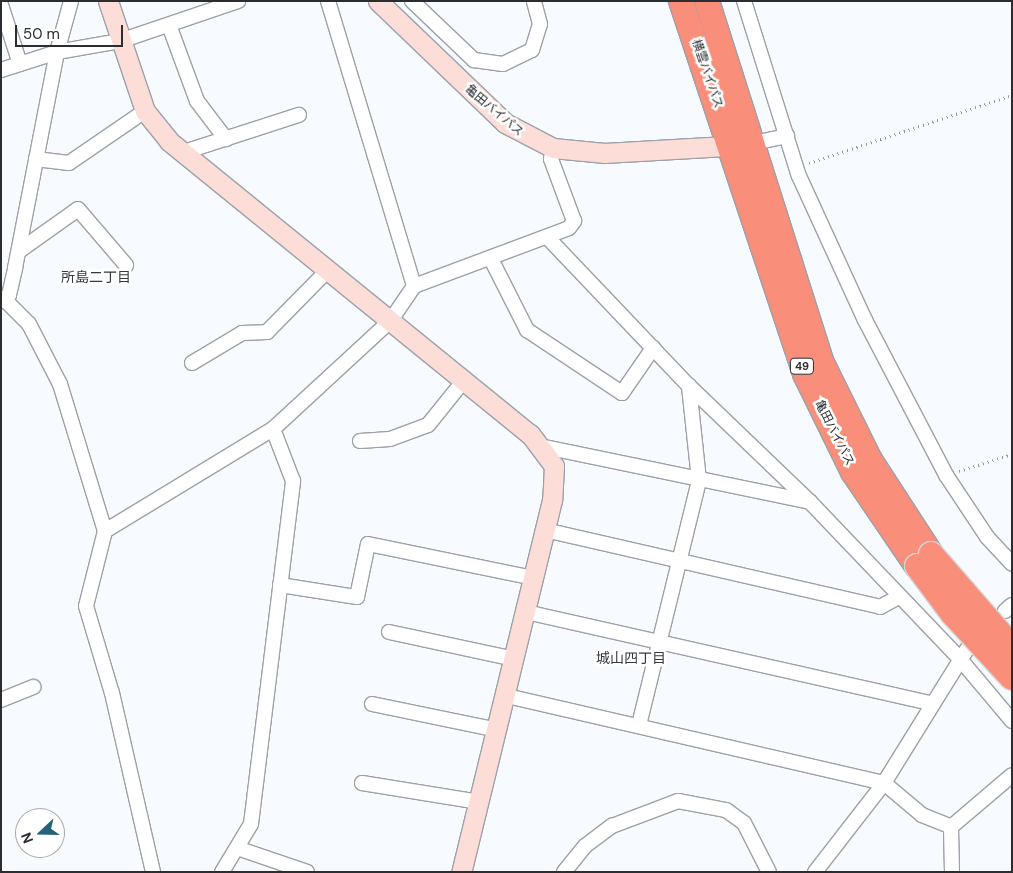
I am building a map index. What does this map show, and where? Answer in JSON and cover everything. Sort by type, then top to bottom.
[{"type":"highway","name":"横雲バイパス","points":[[681,1],[731,147]]},
{"type":"highway","name":"横雲バイパス","points":[[707,1],[754,143]]},
{"type":"highway","name":"亀田バイパス","points":[[754,143],[822,363],[870,460],[952,613],[1012,678]]},
{"type":"highway","name":"亀田バイパス","points":[[731,147],[805,374],[854,472],[924,560],[1012,648]]},
{"type":"street","points":[[71,1],[57,52],[9,295],[2,300],[29,324],[60,384],[105,531],[86,606],[112,693],[153,872]]},
{"type":"street","points":[[108,1],[145,111],[181,153],[326,272],[391,320],[465,379],[540,446],[554,466],[545,530],[507,696],[461,872]]},
{"type":"street","points":[[1,70],[57,52],[120,41],[238,1]]},
{"type":"street","points":[[328,1],[414,286]]},
{"type":"street","name":"亀田バイパス","points":[[378,1],[505,123],[553,148],[605,153],[731,147],[754,143]]},
{"type":"street","points":[[412,1],[474,60],[503,64],[532,50],[540,24],[534,1]]},
{"type":"street","points":[[744,1],[799,176],[865,320],[946,476],[987,537],[1012,564]]},
{"type":"street","points":[[1,5],[20,64]]},
{"type":"street","points":[[169,25],[197,102],[226,139]]},
{"type":"street","points":[[36,159],[69,163],[145,111]]},
{"type":"street","points":[[181,153],[299,115]]},
{"type":"street","points":[[754,143],[787,136]]},
{"type":"street","points":[[105,531],[272,429],[391,320],[414,286],[548,238],[574,221],[550,159],[553,148]]},
{"type":"street","points":[[19,251],[78,209],[126,265]]},
{"type":"street","points":[[548,238],[689,386],[810,502],[898,597],[963,654],[1012,721]]},
{"type":"street","points":[[491,259],[527,330],[622,393],[653,348]]},
{"type":"street","points":[[192,363],[242,333],[267,332],[326,272]]},
{"type":"street","points":[[360,441],[390,439],[428,425],[465,379]]},
{"type":"street","points":[[639,725],[699,480],[689,386]]},
{"type":"street","points":[[222,872],[251,824],[293,481],[272,429]]},
{"type":"street","points":[[540,446],[810,502]]},
{"type":"street","points":[[545,530],[880,607],[898,597]]},
{"type":"street","points":[[280,585],[357,596],[368,544],[534,578]]},
{"type":"street","points":[[526,612],[660,640],[931,703]]},
{"type":"street","points":[[389,632],[515,659]]},
{"type":"street","points":[[815,872],[884,783],[931,703],[963,654]]},
{"type":"street","points":[[1,700],[34,687]]},
{"type":"street","points":[[507,696],[884,783],[922,815],[951,827]]},
{"type":"street","points":[[372,704],[497,730]]},
{"type":"street","points":[[951,827],[1012,775]]},
{"type":"street","points":[[362,782],[479,802]]},
{"type":"street","points":[[564,872],[585,846],[612,826],[678,802],[726,810],[738,819],[769,872]]},
{"type":"street","points":[[951,827],[952,872]]},
{"type":"street","points":[[237,848],[307,872]]},
{"type":"path","points":[[799,176],[812,160],[1012,95]]},
{"type":"path","points":[[946,476],[1012,454]]},
{"type":"district","name":"所島二丁目","points":[[96,277]]},
{"type":"district","name":"城山四丁目","points":[[631,658]]}]
